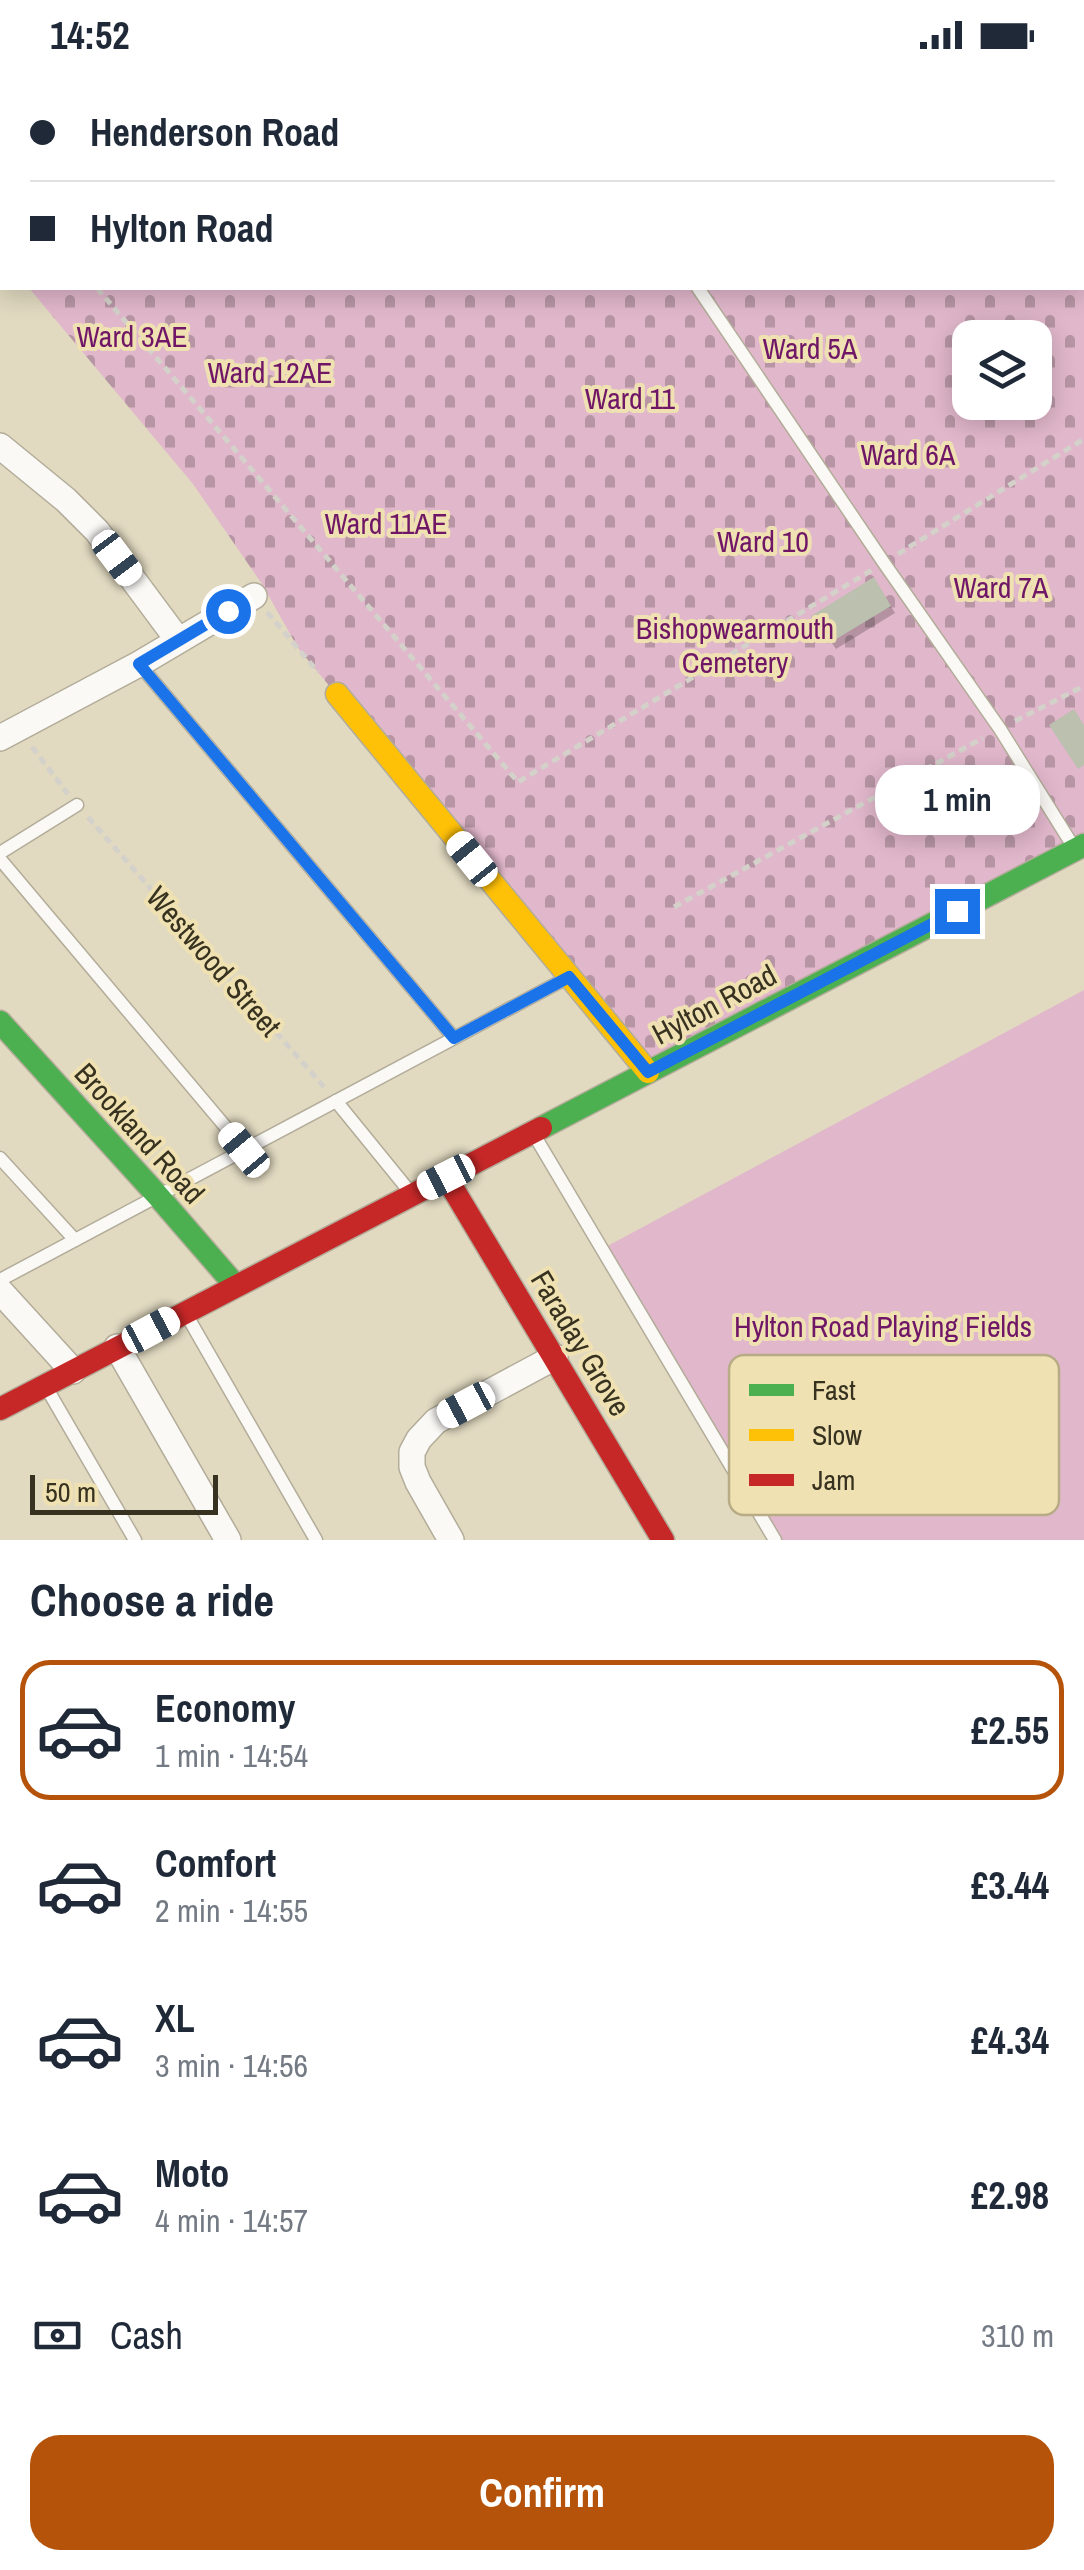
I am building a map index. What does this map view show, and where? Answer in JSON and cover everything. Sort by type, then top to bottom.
[{"type":"street","points":[[0,446],[66,500],[96,531],[178,640]]},
{"type":"street","points":[[8,733],[139,664],[254,596]]},
{"type":"street","points":[[336,694],[648,1072]]},
{"type":"street","name":"Hylton Road","points":[[0,1410],[1080,847]]},
{"type":"street","name":"Brookland Road","points":[[0,1022],[235,1286]]},
{"type":"street","name":"Faraday Grove","points":[[446,1177],[663,1540]]},
{"type":"street","points":[[0,1290],[72,1371]]},
{"type":"street","points":[[117,1347],[228,1540]]},
{"type":"street","points":[[450,1540],[412,1467],[412,1452],[418,1440],[436,1421],[555,1356]]},
{"type":"lane","points":[[699,290],[1080,847]]},
{"type":"lane","points":[[139,664],[454,1038]]},
{"type":"lane","points":[[78,805],[0,856],[244,1150]]},
{"type":"lane","points":[[0,1280],[569,977]]},
{"type":"lane","points":[[336,1101],[412,1194]]},
{"type":"lane","points":[[532,1131],[729,1461]]},
{"type":"lane","points":[[0,1158],[76,1240]]},
{"type":"lane","points":[[185,1312],[316,1540]]},
{"type":"lane","points":[[45,1386],[135,1540]]},
{"type":"lane","points":[[761,1515],[776,1540]]},
{"type":"path","points":[[100,290],[518,782],[1084,439]]},
{"type":"path","points":[[254,596],[336,694]]},
{"type":"path","points":[[674,907],[1084,686]]},
{"type":"path","name":"Westwood Street","points":[[8,733],[78,805],[336,1101]]},
{"type":"green space","name":"Bishopwearmouth Cemetery","points":[[31,290],[1084,290],[1084,845],[648,1072],[298,648],[262,584],[193,484]]},
{"type":"green space","name":"Hylton Road Playing Fields","points":[[1084,990],[1084,1540],[775,1540],[760,1515],[1059,1515],[1059,1355],[729,1355],[729,1463],[602,1249]]},
{"type":"building","points":[[874,577],[891,606],[828,644],[811,616]]},
{"type":"building","points":[[1074,709],[1084,725],[1084,765],[1078,769],[1049,725]]},
{"type":"traffic: fast","points":[[541,1128],[1084,845]]},
{"type":"traffic: fast","points":[[0,1022],[235,1285]]},
{"type":"traffic: slow","points":[[337,694],[648,1072]]},
{"type":"traffic: jam","points":[[0,1409],[541,1128]]},
{"type":"traffic: jam","points":[[446,1177],[663,1540]]},
{"type":"route","points":[[228,611],[139,664],[454,1038],[569,977],[648,1072],[957,911]]},
{"type":"park label","name":"Ward 3AE","points":[[132,336]]},
{"type":"park label","name":"Ward 5A","points":[[810,348]]},
{"type":"park label","name":"Ward 12AE","points":[[270,372]]},
{"type":"park label","name":"Ward 11","points":[[630,398]]},
{"type":"park label","name":"Ward 6A","points":[[908,454]]},
{"type":"park label","name":"Ward 11AE","points":[[386,523]]},
{"type":"park label","name":"Ward 10","points":[[763,541]]},
{"type":"park label","name":"Ward 7A","points":[[1001,587]]}]
